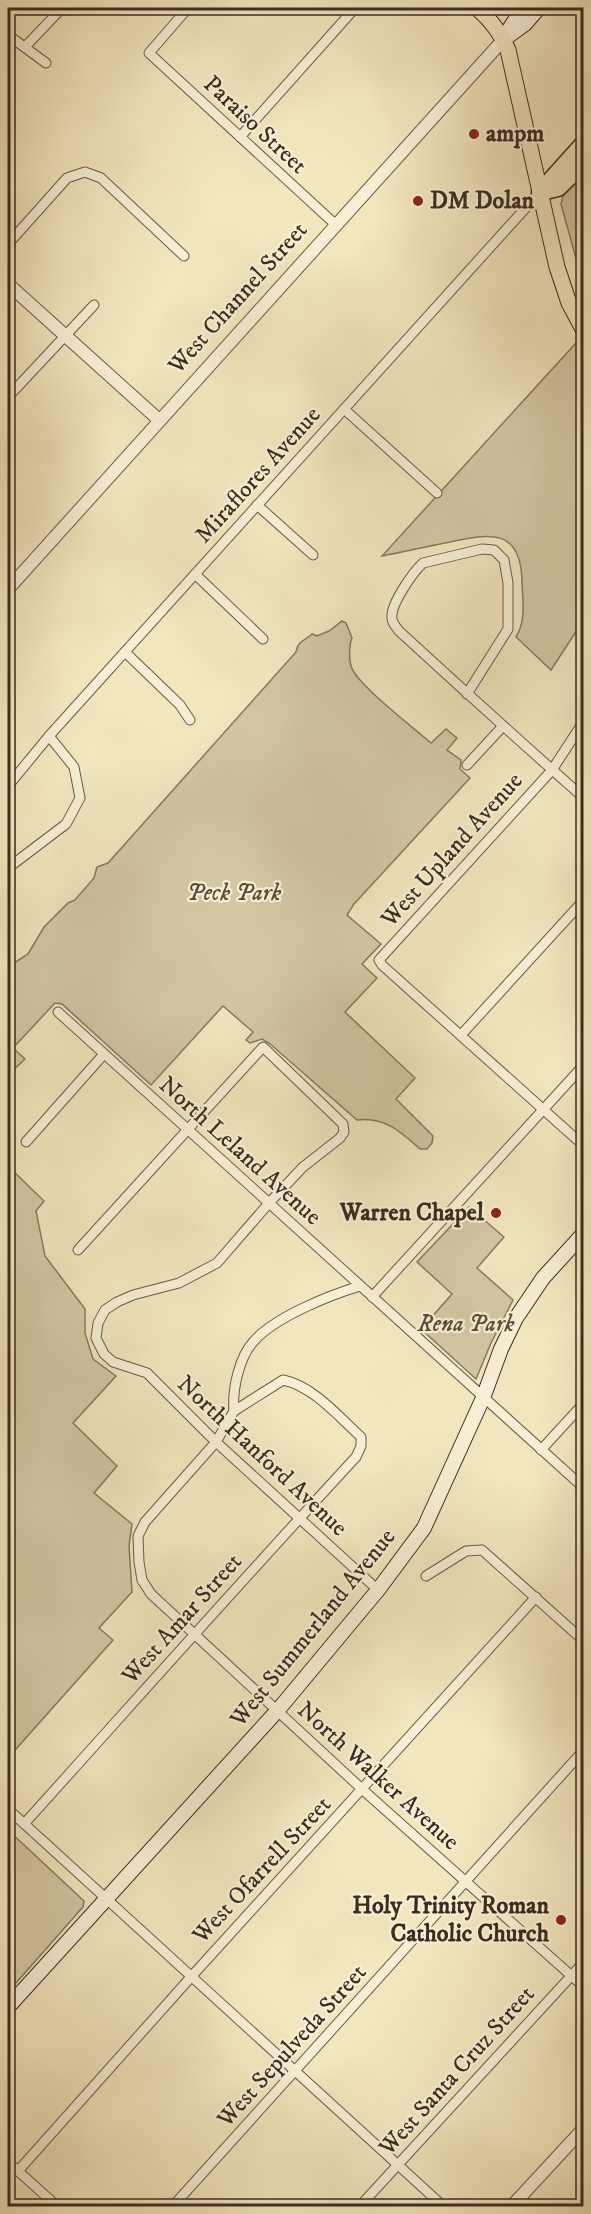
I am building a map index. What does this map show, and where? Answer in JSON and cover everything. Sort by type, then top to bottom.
[{"type":"highway","points":[[540,192],[584,144]]},
{"type":"highway","points":[[540,192],[558,188],[584,163]]},
{"type":"main road","points":[[477,8],[489,18],[504,39],[508,50],[560,276],[569,303],[584,331]]},
{"type":"main road","name":"West Channel Street","points":[[504,39],[523,8]]},
{"type":"main road","name":"West Channel Street","points":[[504,39],[525,24],[539,8]]},
{"type":"main road","name":"West Summerland Avenue","points":[[8,2007],[278,1710],[378,1590],[424,1528],[483,1398],[501,1349],[528,1297],[555,1263],[584,1233]]},
{"type":"street","points":[[25,47],[62,8]]},
{"type":"street","name":"Paraiso Street","points":[[188,8],[149,53],[336,225]]},
{"type":"street","points":[[240,137],[355,8]]},
{"type":"street","points":[[8,35],[46,63]]},
{"type":"street","name":"West Channel Street","points":[[8,589],[504,39]]},
{"type":"street","points":[[8,244],[67,178],[85,172],[101,178],[184,256]]},
{"type":"street","name":"Miraflores Avenue","points":[[8,786],[49,736],[540,192]]},
{"type":"street","points":[[8,284],[159,420]]},
{"type":"street","points":[[8,398],[94,305]]},
{"type":"street","points":[[344,409],[437,493]]},
{"type":"street","points":[[257,505],[313,555]]},
{"type":"street","points":[[467,694],[508,629],[508,583],[504,560],[494,550],[482,549],[423,563],[393,606],[393,624],[467,694],[584,798]]},
{"type":"street","points":[[195,574],[263,639]]},
{"type":"street","points":[[125,652],[180,705],[190,720]]},
{"type":"street","name":"West Upland Avenue","points":[[461,1035],[382,965],[381,956],[552,770],[584,721]]},
{"type":"street","points":[[466,765],[503,726]]},
{"type":"street","points":[[8,868],[66,824],[80,798],[74,767],[49,736]]},
{"type":"street","points":[[584,900],[461,1035],[584,1146]]},
{"type":"street","name":"North Leland Avenue","points":[[58,1012],[584,1488]]},
{"type":"street","points":[[78,1250],[263,1047],[343,1124],[344,1132],[340,1138],[303,1167],[269,1203]]},
{"type":"street","points":[[26,1142],[104,1054]]},
{"type":"street","points":[[372,1297],[584,1065]]},
{"type":"street","name":"North Hanford Avenue","points":[[269,1203],[217,1263],[179,1283],[133,1295],[105,1310],[98,1323],[96,1338],[104,1354],[113,1362],[147,1373],[216,1442],[378,1590]]},
{"type":"street","points":[[216,1442],[234,1411],[233,1398],[238,1377],[244,1358],[253,1342],[282,1320],[338,1293],[360,1286]]},
{"type":"street","name":"West Amar Street","points":[[24,1824],[356,1457],[361,1446],[361,1437],[296,1383],[283,1380],[234,1411]]},
{"type":"street","points":[[541,1450],[584,1403]]},
{"type":"street","name":"North Walker Avenue","points":[[216,1442],[145,1522],[138,1536],[142,1580],[151,1594],[363,1790],[584,1988]]},
{"type":"street","points":[[426,1576],[466,1551],[482,1550],[584,1641]]},
{"type":"street","name":"West Ofarrell Street","points":[[18,2171],[536,1597]]},
{"type":"street","name":"West Sepulveda Street","points":[[173,2206],[584,1750]]},
{"type":"street","points":[[8,1809],[443,2206]]},
{"type":"street","name":"West Santa Cruz Street","points":[[360,2206],[584,1962]]},
{"type":"street","points":[[512,2206],[584,2128]]},
{"type":"street","points":[[8,2162],[57,2206]]},
{"type":"green space","points":[[583,176],[583,284],[561,204],[563,196]]},
{"type":"green space","points":[[576,343],[584,353],[583,621],[551,670],[516,637],[523,618],[522,584],[516,551],[509,543],[500,538],[475,537],[382,556]]},
{"type":"green space","name":"Peck Park","points":[[342,621],[346,623],[352,638],[351,666],[363,684],[431,743],[446,729],[457,738],[447,750],[461,760],[460,769],[470,778],[354,904],[347,915],[381,944],[362,964],[377,978],[345,1012],[415,1078],[396,1099],[433,1136],[432,1143],[427,1149],[420,1149],[399,1131],[384,1123],[367,1119],[357,1120],[269,1043],[262,1039],[250,1043],[246,1040],[253,1032],[223,1006],[151,1085],[62,1004],[55,1003],[13,1048],[25,1059],[8,1075],[8,967],[28,954],[44,927],[68,903],[75,900],[94,878],[97,867],[108,863],[296,652],[300,643],[312,634],[317,636],[329,631]]},
{"type":"green space","points":[[8,1166],[44,1201],[36,1211],[45,1256],[85,1309],[85,1333],[93,1359],[116,1376],[73,1423],[117,1466],[94,1493],[132,1524],[129,1546],[132,1592],[99,1628],[113,1640],[8,1758]]},
{"type":"green space","name":"Rena Park","points":[[469,1207],[504,1237],[477,1268],[513,1300],[476,1379],[421,1329],[452,1294],[417,1262]]},
{"type":"green space","points":[[8,1830],[84,1901],[83,1907],[8,1992]]},
{"type":"place","name":"ampm","points":[[474,134]]},
{"type":"place","name":"DM Dolan","points":[[418,201]]},
{"type":"place","name":"Warren Chapel","points":[[496,1213]]},
{"type":"place","name":"Holy Trinity Roman Catholic Church","points":[[561,1920]]}]
